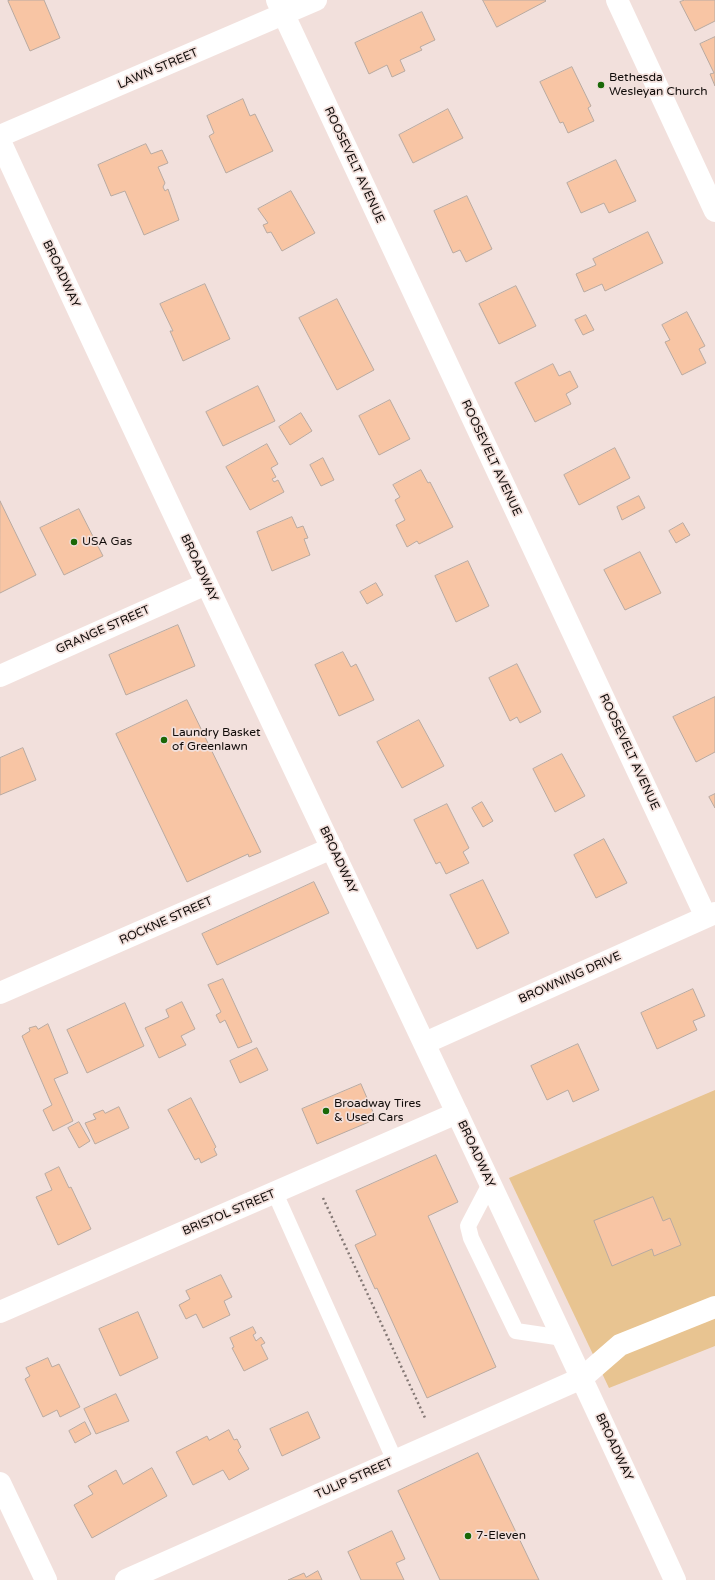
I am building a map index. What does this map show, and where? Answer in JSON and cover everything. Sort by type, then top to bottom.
[{"type":"street","name":"LAWN STREET","points":[[0,136],[281,8],[316,0]]},
{"type":"street","points":[[617,0],[715,210]]},
{"type":"street","name":"ROOSEVELT AVENUE","points":[[281,8],[710,915]]},
{"type":"street","name":"BROADWAY","points":[[0,141],[206,584],[425,1043],[675,1580]]},
{"type":"street","name":"GRANGE STREET","points":[[0,676],[206,584]]},
{"type":"street","name":"ROCKNE STREET","points":[[0,993],[332,848]]},
{"type":"street","name":"BROWNING DRIVE","points":[[425,1043],[710,915]]},
{"type":"street","name":"BRISTOL STREET","points":[[0,1312],[457,1113]]},
{"type":"street","name":"TULIP STREET","points":[[126,1580],[582,1378],[620,1345],[715,1307]]},
{"type":"street","points":[[0,1483],[46,1580]]},
{"type":"lane","points":[[490,1184],[468,1226],[474,1245],[516,1331],[563,1338]]},
{"type":"lane","points":[[275,1193],[395,1461]]},
{"type":"path","points":[[323,1197],[427,1424]]},
{"type":"shaded area","points":[[715,1090],[715,1346],[609,1388],[509,1178]]},
{"type":"building","points":[[44,0],[60,38],[30,51],[8,1]]},
{"type":"building","points":[[483,0],[545,0],[546,1],[497,27]]},
{"type":"building","points":[[685,0],[715,0],[715,21],[695,31],[680,2]]},
{"type":"building","points":[[422,12],[435,40],[420,47],[422,50],[400,60],[405,71],[392,77],[387,65],[369,74],[355,43]]},
{"type":"building","points":[[715,37],[715,86],[710,74],[714,73],[700,44]]},
{"type":"building","points":[[572,67],[591,106],[588,108],[594,121],[568,133],[563,122],[560,123],[540,82]]},
{"type":"building","points":[[243,99],[250,116],[255,114],[273,151],[226,173],[209,136],[214,133],[207,116]]},
{"type":"building","points":[[448,109],[463,138],[413,163],[399,135]]},
{"type":"building","points":[[146,144],[151,154],[162,150],[168,163],[158,167],[165,183],[163,187],[165,191],[168,189],[179,220],[144,235],[125,191],[111,196],[98,165]]},
{"type":"building","points":[[616,160],[636,201],[609,213],[604,203],[581,213],[567,183]]},
{"type":"building","points":[[291,191],[315,233],[282,251],[271,232],[267,233],[263,225],[268,223],[258,209]]},
{"type":"building","points":[[467,196],[492,249],[466,262],[460,250],[453,253],[434,211]]},
{"type":"building","points":[[648,232],[663,263],[605,291],[602,284],[584,292],[576,274],[596,265],[593,259]]},
{"type":"building","points":[[205,284],[230,339],[183,361],[170,331],[173,331],[160,304]]},
{"type":"building","points":[[516,286],[536,326],[499,344],[479,304]]},
{"type":"building","points":[[337,299],[374,370],[337,390],[299,318]]},
{"type":"building","points":[[687,312],[705,346],[699,349],[706,363],[682,375],[665,342],[670,340],[662,325]]},
{"type":"building","points":[[586,315],[594,330],[583,335],[575,320]]},
{"type":"building","points":[[553,364],[559,376],[570,371],[578,387],[566,394],[571,404],[535,422],[515,383]]},
{"type":"building","points":[[258,386],[275,421],[223,446],[206,412]]},
{"type":"building","points":[[390,400],[410,439],[379,455],[359,416]]},
{"type":"building","points":[[301,413],[312,431],[290,445],[279,427]]},
{"type":"building","points":[[267,444],[278,464],[271,468],[276,477],[272,479],[274,482],[278,480],[284,492],[250,510],[226,467]]},
{"type":"building","points":[[615,448],[630,478],[579,505],[564,475]]},
{"type":"building","points":[[323,458],[334,480],[321,486],[310,465]]},
{"type":"building","points":[[421,470],[428,483],[430,482],[453,527],[419,544],[417,541],[407,547],[396,525],[405,520],[395,500],[400,497],[393,485]]},
{"type":"building","points":[[639,496],[645,508],[622,520],[617,507]]},
{"type":"building","points":[[0,501],[36,575],[0,593]]},
{"type":"building","points":[[79,509],[103,556],[64,575],[40,528]]},
{"type":"building","points":[[292,517],[297,528],[303,526],[308,538],[304,539],[310,555],[272,571],[257,532]]},
{"type":"building","points":[[683,523],[690,535],[676,543],[669,531]]},
{"type":"building","points":[[640,552],[661,593],[625,610],[604,570]]},
{"type":"building","points":[[468,561],[489,606],[456,622],[435,576]]},
{"type":"building","points":[[376,583],[383,595],[367,604],[360,592]]},
{"type":"building","points":[[178,625],[195,666],[126,695],[109,655]]},
{"type":"building","points":[[343,652],[351,667],[356,664],[374,700],[339,716],[315,665]]},
{"type":"building","points":[[517,664],[541,712],[520,723],[517,717],[510,721],[489,678]]},
{"type":"building","points":[[715,697],[715,752],[696,762],[673,717]]},
{"type":"building","points":[[187,700],[261,852],[249,857],[248,854],[187,882],[116,734]]},
{"type":"building","points":[[419,720],[444,766],[402,788],[377,742]]},
{"type":"building","points":[[23,748],[36,780],[0,795],[0,758]]},
{"type":"building","points":[[562,754],[585,796],[555,812],[533,769]]},
{"type":"building","points":[[715,794],[715,808],[709,797]]},
{"type":"building","points":[[482,802],[493,821],[483,827],[472,808]]},
{"type":"building","points":[[447,804],[469,848],[463,852],[469,863],[446,874],[440,862],[436,864],[414,820]]},
{"type":"building","points":[[604,839],[627,883],[596,898],[574,855]]},
{"type":"building","points":[[483,880],[509,933],[477,949],[450,895]]},
{"type":"building","points":[[314,882],[329,913],[217,965],[202,934]]},
{"type":"building","points":[[223,979],[252,1042],[238,1048],[225,1020],[220,1023],[216,1015],[221,1012],[208,985]]},
{"type":"building","points":[[693,989],[705,1016],[693,1021],[697,1030],[657,1049],[641,1013]]},
{"type":"building","points":[[182,1002],[195,1029],[181,1036],[186,1045],[159,1058],[145,1028],[169,1017],[166,1010]]},
{"type":"building","points":[[125,1003],[144,1046],[87,1073],[67,1030]]},
{"type":"building","points":[[48,1024],[68,1073],[54,1079],[73,1121],[53,1131],[43,1110],[52,1105],[22,1036],[30,1031],[29,1028],[36,1026],[38,1029]]},
{"type":"building","points":[[578,1044],[599,1090],[573,1102],[568,1090],[547,1100],[531,1066]]},
{"type":"building","points":[[257,1048],[268,1070],[240,1083],[230,1061]]},
{"type":"building","points":[[361,1084],[376,1119],[317,1144],[302,1109]]},
{"type":"building","points":[[191,1098],[216,1147],[214,1149],[217,1155],[201,1163],[199,1158],[195,1160],[168,1110]]},
{"type":"building","points":[[119,1107],[129,1128],[95,1144],[85,1123],[96,1119],[93,1114],[103,1110],[105,1113]]},
{"type":"building","points":[[79,1122],[90,1141],[79,1148],[68,1128]]},
{"type":"building","points":[[436,1155],[458,1202],[428,1216],[496,1367],[427,1398],[377,1288],[375,1289],[355,1245],[376,1235],[356,1191]]},
{"type":"building","points":[[59,1167],[69,1188],[71,1187],[91,1229],[58,1245],[36,1197],[52,1190],[45,1174]]},
{"type":"building","points":[[653,1197],[663,1221],[670,1218],[681,1245],[654,1256],[652,1249],[612,1266],[594,1221]]},
{"type":"building","points":[[221,1275],[232,1297],[224,1301],[230,1315],[203,1328],[196,1314],[186,1319],[179,1305],[190,1299],[186,1291]]},
{"type":"building","points":[[138,1312],[158,1358],[120,1376],[99,1329]]},
{"type":"building","points":[[253,1327],[256,1333],[253,1335],[256,1341],[261,1337],[265,1343],[261,1345],[268,1359],[244,1371],[232,1348],[234,1347],[230,1338]]},
{"type":"building","points":[[48,1358],[52,1367],[59,1364],[80,1407],[60,1417],[57,1410],[43,1417],[25,1379],[30,1376],[26,1368]]},
{"type":"building","points":[[116,1394],[129,1421],[96,1434],[84,1409]]},
{"type":"building","points":[[308,1412],[320,1438],[282,1456],[270,1429]]},
{"type":"building","points":[[85,1422],[91,1434],[75,1443],[69,1431]]},
{"type":"building","points":[[229,1430],[234,1440],[237,1439],[241,1447],[238,1450],[249,1469],[229,1480],[223,1470],[193,1485],[176,1452],[207,1436],[209,1440]]},
{"type":"building","name":"7-Eleven","points":[[478,1453],[539,1580],[440,1580],[398,1491]]},
{"type":"building","points":[[152,1468],[167,1496],[92,1538],[74,1505],[93,1494],[88,1486],[116,1470],[123,1484]]},
{"type":"building","points":[[392,1531],[405,1559],[396,1563],[404,1580],[361,1580],[348,1552]]},
{"type":"building","points":[[318,1571],[322,1580],[288,1580],[304,1573],[306,1577]]},
{"type":"place","name":"Bethesda Wesleyan Church","points":[[601,85]]},
{"type":"place","name":"USA Gas","points":[[74,542]]},
{"type":"place","name":"Laundry Basket of Greenlawn","points":[[164,740]]},
{"type":"place","name":"Broadway Tires & Used Cars","points":[[326,1111]]},
{"type":"place","name":"7-Eleven","points":[[468,1536]]}]
